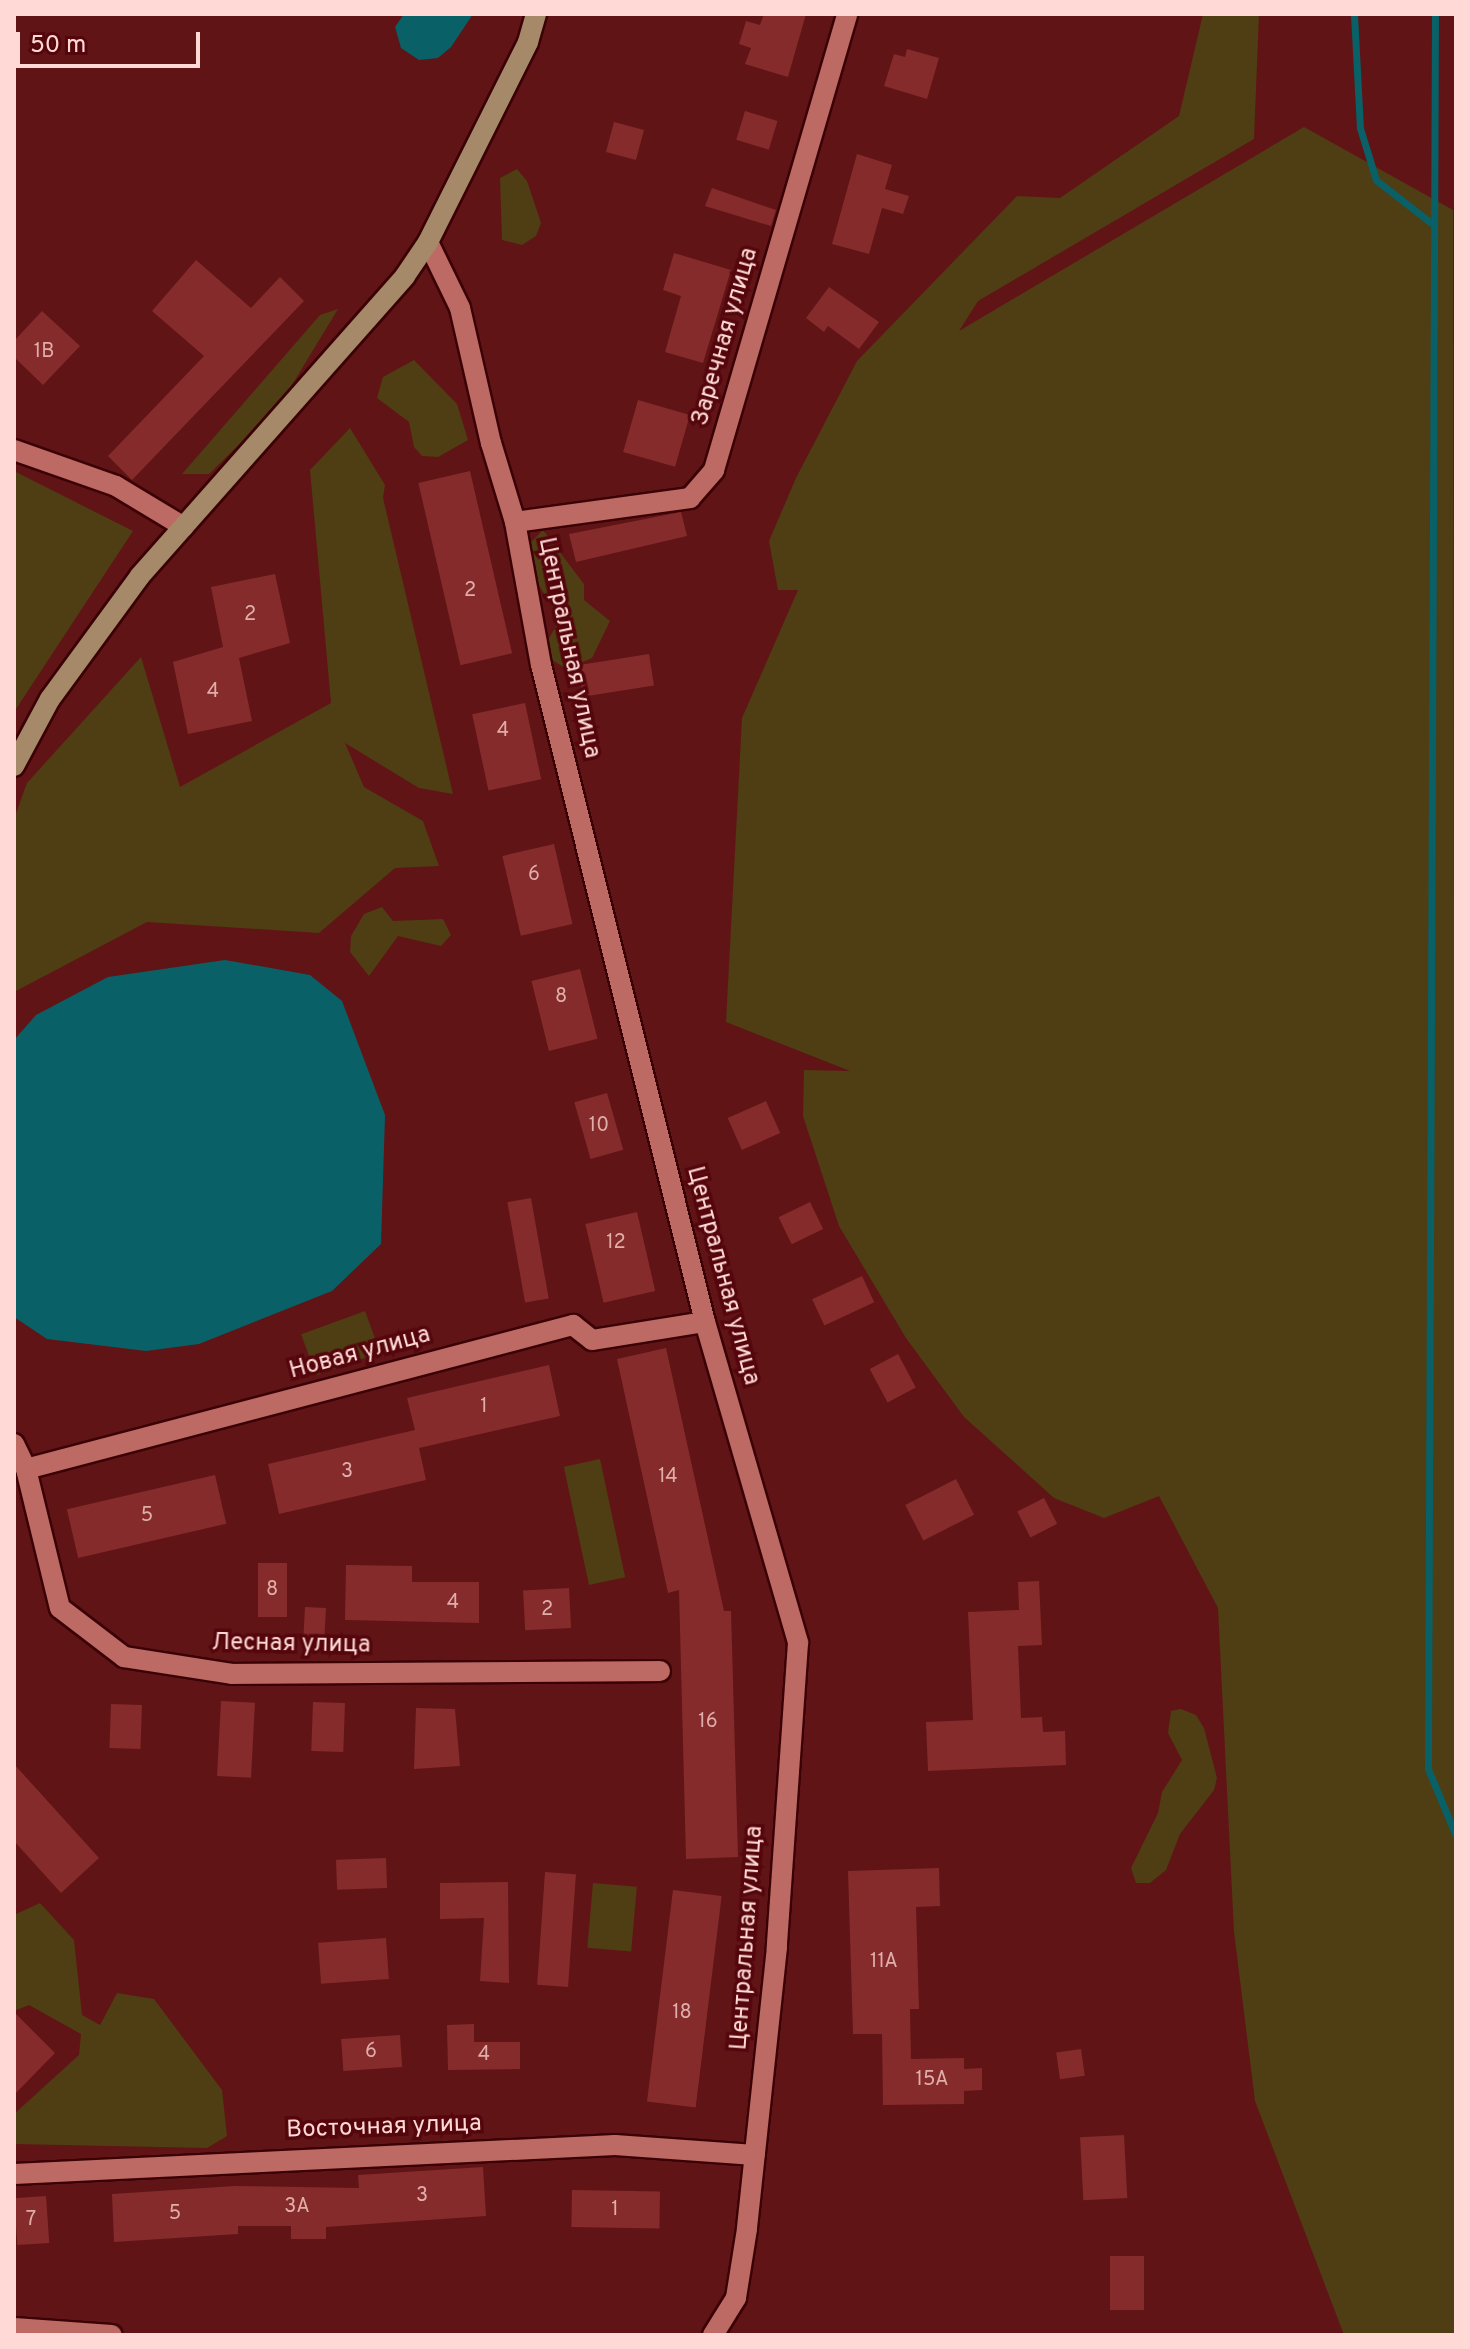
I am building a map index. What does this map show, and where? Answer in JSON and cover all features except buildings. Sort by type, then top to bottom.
[{"type":"street","points":[[14,766],[50,699],[184,527],[405,276],[428,242],[528,42],[536,14]]},
{"type":"street","name":"Заречная улица","points":[[515,522],[690,498],[714,470],[847,14]]},
{"type":"street","name":"Центральная улица","points":[[428,242],[460,308],[491,443],[515,522],[541,665],[705,1322],[798,1643],[777,1947],[755,2155],[736,2298],[713,2335]]},
{"type":"street","points":[[14,450],[116,486],[184,527]]},
{"type":"street","name":"Новая улица","points":[[26,1469],[573,1325],[592,1340],[705,1322]]},
{"type":"street","name":"Лесная улица","points":[[14,1444],[26,1469],[60,1608],[124,1657],[232,1674],[660,1671]]},
{"type":"street","name":"Восточная улица","points":[[14,2174],[615,2145],[755,2155]]},
{"type":"street","points":[[14,2328],[112,2335]]},
{"type":"shaded area","points":[[1203,14],[1259,14],[1254,139],[978,301],[959,331],[1304,127],[1453,210],[1456,2335],[1344,2335],[1255,2101],[1234,1932],[1218,1608],[1159,1496],[1104,1518],[1054,1498],[964,1417],[906,1338],[839,1226],[803,1116],[804,1070],[850,1071],[726,1022],[742,718],[798,590],[778,590],[769,541],[796,478],[857,361],[1017,196],[1060,198],[1179,116]]},
{"type":"shaded area","points":[[517,169],[527,181],[541,223],[536,236],[522,245],[502,240],[500,178]]},
{"type":"shaded area","points":[[338,309],[281,403],[209,474],[182,474],[320,315]]},
{"type":"shaded area","points":[[414,360],[457,404],[468,440],[438,457],[422,456],[414,447],[409,422],[377,398],[383,377]]},
{"type":"shaded area","points":[[350,428],[385,485],[383,498],[453,794],[419,788],[345,743],[364,787],[423,821],[439,866],[395,868],[319,933],[147,922],[14,992],[14,819],[27,783],[141,657],[180,787],[331,703],[310,470]]},
{"type":"shaded area","points":[[14,471],[133,531],[14,712]]},
{"type":"shaded area","points":[[543,530],[584,584],[584,600],[610,621],[592,658],[567,669],[552,660],[548,640],[560,619],[530,571],[529,544]]},
{"type":"shaded area","points":[[382,907],[393,921],[443,919],[451,935],[441,946],[398,936],[369,976],[350,952],[351,936],[364,914]]},
{"type":"shaded area","points":[[365,1311],[380,1352],[316,1376],[301,1334]]},
{"type":"shaded area","points":[[600,1459],[625,1577],[589,1585],[564,1467]]},
{"type":"shaded area","points":[[1181,1709],[1196,1715],[1204,1728],[1217,1778],[1214,1790],[1180,1834],[1166,1870],[1150,1883],[1136,1883],[1131,1868],[1158,1813],[1162,1792],[1182,1760],[1168,1733],[1171,1711]]},
{"type":"shaded area","points":[[593,1883],[637,1887],[631,1952],[587,1948]]},
{"type":"shaded area","points":[[40,1903],[74,1940],[82,2015],[100,2025],[117,1993],[154,1999],[222,2090],[227,2136],[207,2148],[14,2144],[14,2114],[79,2055],[81,2034],[29,2005],[14,2011],[14,1915]]},
{"type":"water","points":[[404,14],[473,14],[451,47],[438,58],[419,60],[401,48],[395,27]]},
{"type":"water","points":[[225,960],[310,975],[342,1001],[385,1115],[381,1244],[332,1291],[199,1344],[146,1351],[47,1339],[14,1317],[14,1040],[36,1015],[108,977]]},
{"type":"waterway","points":[[1354,14],[1360,128],[1376,180],[1431,223]]},
{"type":"waterway","points":[[1435,14],[1428,1769],[1456,1836]]}]
